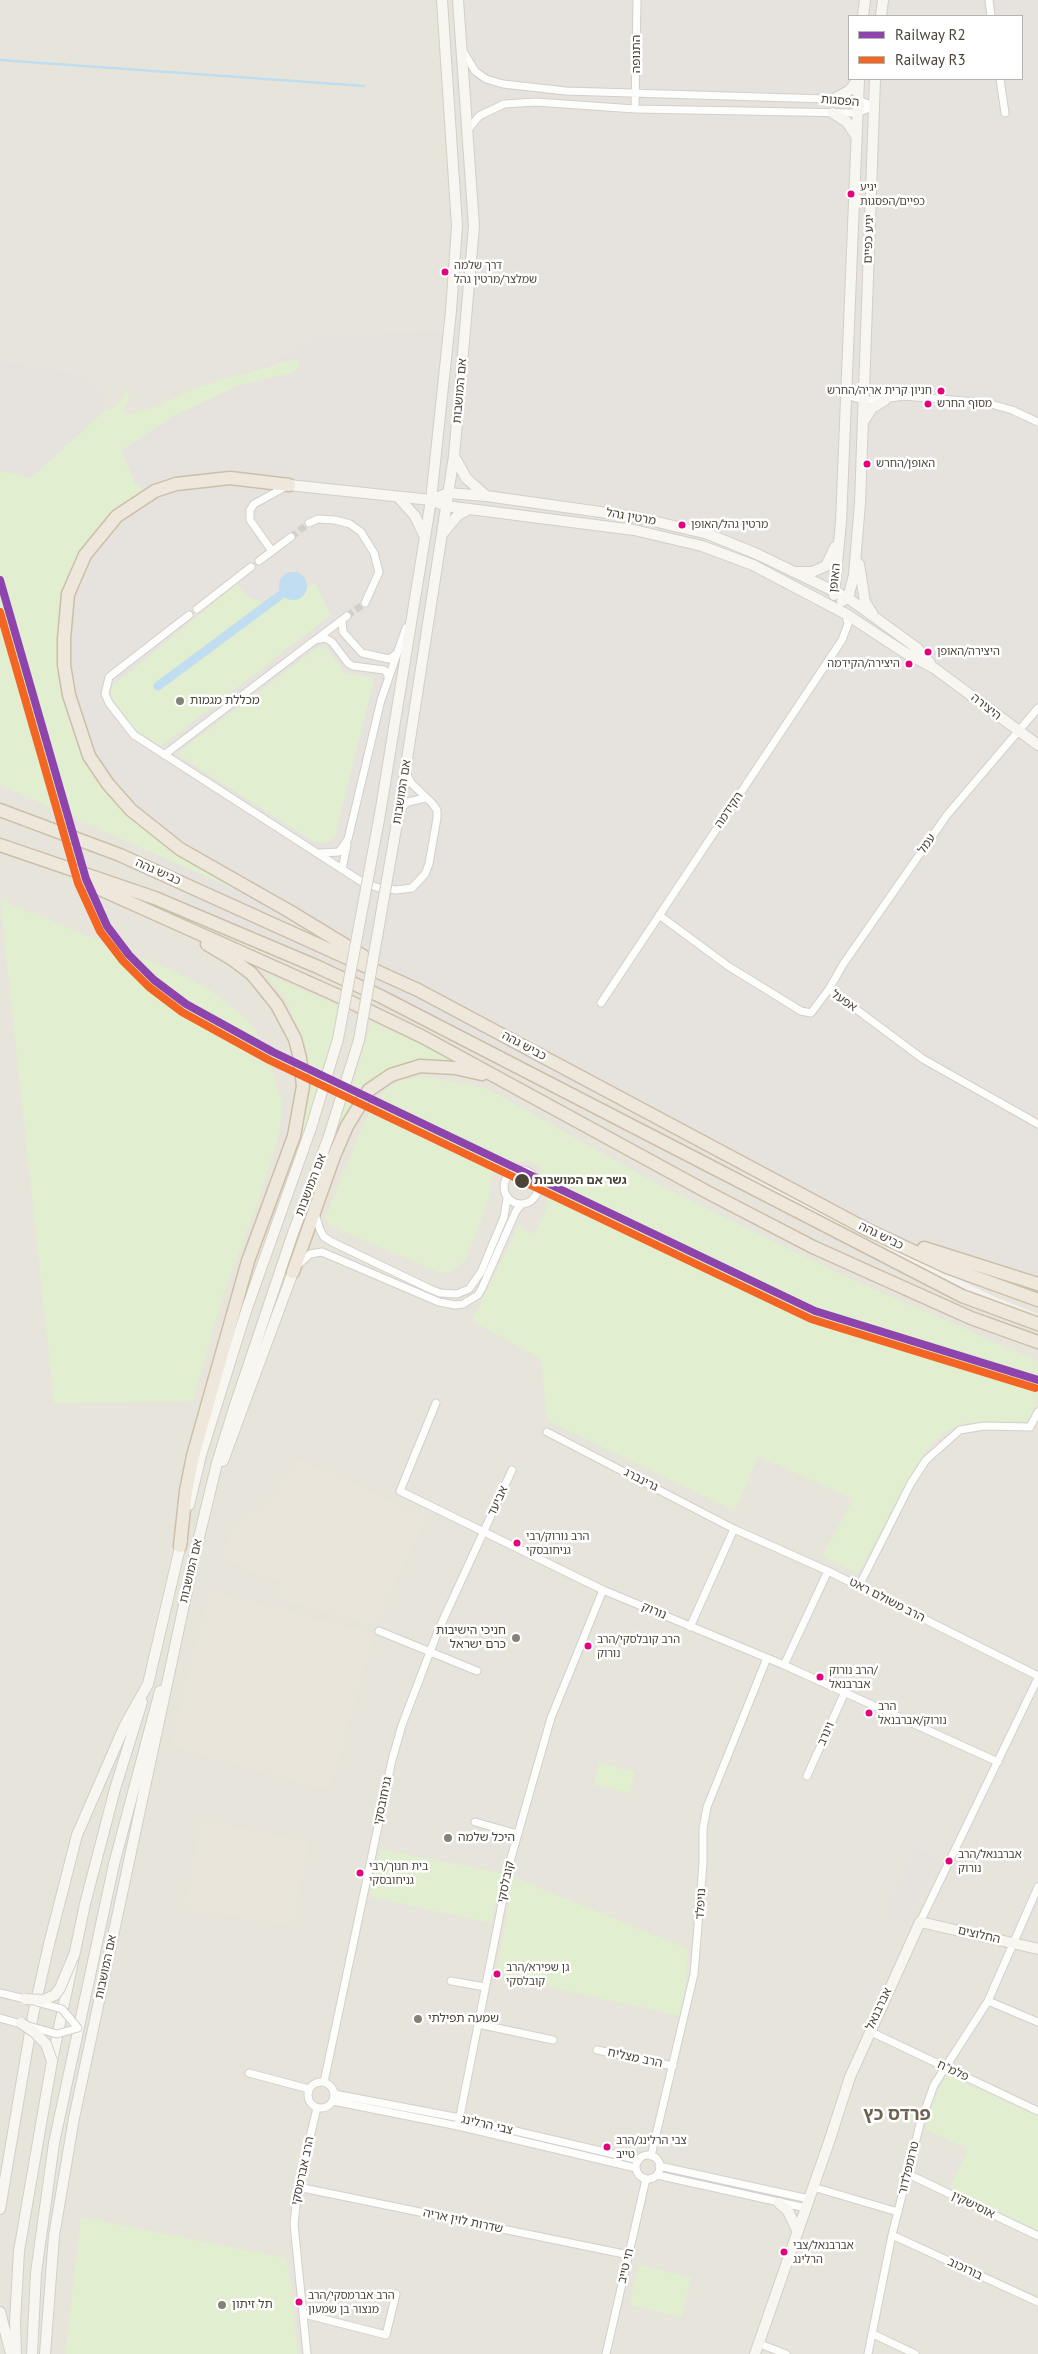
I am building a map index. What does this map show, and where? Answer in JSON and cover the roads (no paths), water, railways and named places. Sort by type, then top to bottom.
[{"type":"highway","points":[[289,485],[230,478],[176,484],[155,491],[117,516],[84,555],[68,594],[64,639],[69,695],[89,756],[108,784],[130,810],[154,831],[187,853],[289,911],[418,990]]},
{"type":"highway","name":"כביש גהה","points":[[0,810],[120,855],[418,990],[858,1224],[947,1267],[1038,1300]]},
{"type":"highway","name":"כביש גהה","points":[[0,846],[155,898],[318,967],[380,996],[962,1296],[1038,1324]]},
{"type":"highway","points":[[16,851],[343,998],[422,1037],[709,1193],[813,1247],[971,1318],[1038,1342]]},
{"type":"highway","points":[[149,910],[232,959],[252,974],[267,990],[288,1022],[295,1039],[303,1077],[302,1098],[294,1136],[248,1261],[193,1456],[186,1490],[180,1546]]},
{"type":"highway","points":[[293,1272],[347,1126],[369,1090],[380,1081],[407,1069],[420,1066],[471,1071],[496,1078]]},
{"type":"highway","points":[[858,1224],[935,1252],[1038,1284]]},
{"type":"main road","name":"אם המושבות","points":[[0,2209],[33,2016],[49,1944],[77,1836],[125,1725],[148,1684],[201,1455],[228,1367],[311,1128],[338,1039],[380,814],[414,607],[431,500],[448,350],[457,226],[442,0]]},
{"type":"main road","name":"אם המושבות","points":[[44,2354],[54,2236],[74,2118],[173,1654],[211,1490],[222,1446],[260,1327],[329,1136],[359,1040],[372,978],[454,456],[474,226],[458,0]]},
{"type":"main road","points":[[863,15],[865,0]]},
{"type":"main road","points":[[882,15],[883,0]]},
{"type":"main road","points":[[834,99],[850,90],[857,80]]},
{"type":"main road","name":"יגיע כפיים","points":[[845,394],[858,80]]},
{"type":"main road","name":"יגיע כפיים","points":[[863,400],[875,80]]},
{"type":"main road","points":[[833,112],[847,122],[856,136]]},
{"type":"main road","name":"האופן","points":[[833,606],[841,522],[845,394]]},
{"type":"main road","name":"האופן","points":[[833,606],[848,598],[857,548],[863,400]]},
{"type":"main road","points":[[862,425],[870,410],[885,400]]},
{"type":"main road","points":[[454,456],[466,478],[486,496]]},
{"type":"main road","name":"מרטין גהל","points":[[289,485],[431,500],[446,506],[634,530],[702,546],[753,565],[833,606]]},
{"type":"main road","name":"מרטין גהל","points":[[431,500],[448,493],[486,496],[636,517],[708,534],[848,598]]},
{"type":"main road","points":[[398,497],[415,516],[425,537]]},
{"type":"main road","points":[[441,536],[458,515],[469,508]]},
{"type":"main road","points":[[794,572],[812,572],[826,566],[835,546],[841,522]]},
{"type":"main road","points":[[857,548],[862,588],[866,602],[874,616]]},
{"type":"main road","name":"היצירה","points":[[848,598],[917,648],[934,668]]},
{"type":"main road","name":"היצירה","points":[[833,606],[904,652],[934,668],[1017,732],[1038,745]]},
{"type":"main road","points":[[211,1490],[232,1441],[293,1272]]},
{"type":"main road","points":[[32,2350],[36,2273],[44,2203],[78,2028],[114,1864],[153,1712],[173,1654]]},
{"type":"main road","points":[[16,2354],[14,2322],[19,2251],[57,2034],[74,1955],[116,1789],[148,1684]]},
{"type":"main road","name":"החלוצים","points":[[920,1922],[1038,1949]]},
{"type":"main road","name":"אברבנאל","points":[[755,2354],[850,2077],[869,2031],[920,1922]]},
{"type":"main road","points":[[25,1999],[43,2000],[55,1995],[60,1988],[74,1955]]},
{"type":"main road","points":[[21,2023],[46,2044],[52,2061]]},
{"type":"main road","points":[[779,2202],[788,2211],[798,2230]]},
{"type":"main road","points":[[0,2312],[12,2354]]},
{"type":"street","name":"התנופה","points":[[635,109],[637,0]]},
{"type":"street","points":[[989,0],[991,15]]},
{"type":"street","name":"הפסגות","points":[[462,49],[475,71],[486,79],[503,84],[566,91],[858,100],[874,106]]},
{"type":"street","points":[[1000,80],[1005,113]]},
{"type":"street","name":"הפסגות","points":[[466,132],[479,116],[504,104],[536,102],[635,109],[857,113],[874,106]]},
{"type":"street","points":[[845,394],[864,389],[885,391],[904,396],[987,403],[1012,410],[1038,422]]},
{"type":"street","points":[[845,394],[863,400],[885,400],[904,396]]},
{"type":"street","points":[[272,551],[250,520],[250,510],[254,504],[289,485]]},
{"type":"street","points":[[309,523],[318,519],[335,520],[350,524],[361,532],[374,553],[379,572],[366,603]]},
{"type":"street","points":[[259,561],[291,537]]},
{"type":"street","points":[[197,609],[251,567]]},
{"type":"street","points":[[342,869],[381,700],[414,607]]},
{"type":"street","name":"הקידמה","points":[[601,1003],[842,640],[848,624],[846,614]]},
{"type":"street","points":[[190,615],[109,677],[105,694],[124,724],[134,734],[362,882],[379,888],[405,890],[418,883],[429,864],[437,810],[411,783],[405,769]]},
{"type":"street","points":[[164,754],[345,618],[343,632],[364,655],[389,659],[399,649]]},
{"type":"street","points":[[316,640],[325,638],[332,642],[348,663],[353,666],[384,670],[388,674],[388,680]]},
{"type":"street","name":"עמל","points":[[829,990],[844,963],[947,815],[1038,708]]},
{"type":"street","points":[[399,814],[408,802],[425,798]]},
{"type":"street","points":[[317,853],[329,854],[339,852],[348,839]]},
{"type":"street","name":"אפעל","points":[[659,915],[728,966],[801,1011],[811,1013],[829,990],[923,1059],[1038,1124]]},
{"type":"street","points":[[293,1272],[304,1257],[322,1252],[439,1302],[455,1305],[463,1304],[472,1300],[482,1288],[516,1211],[522,1204],[532,1200],[537,1191],[536,1180],[530,1172],[520,1170],[510,1174],[504,1188],[508,1198],[522,1204]]},
{"type":"street","points":[[318,1204],[317,1225],[324,1237],[428,1288],[440,1293],[456,1294],[469,1289],[481,1272],[502,1222],[508,1198]]},
{"type":"street","name":"נורוק","points":[[436,1403],[400,1491],[603,1590],[784,1664],[998,1762]]},
{"type":"street","points":[[859,1586],[911,1483],[926,1460],[960,1430],[984,1426],[1030,1427],[1038,1412]]},
{"type":"street","name":"גרינברג","points":[[547,1432],[734,1529],[828,1571]]},
{"type":"street","name":"אביעד","points":[[484,1532],[512,1470]]},
{"type":"street","points":[[690,1627],[734,1529]]},
{"type":"street","name":"גניחובסקי","points":[[324,2082],[392,1760],[402,1725],[430,1652],[484,1532]]},
{"type":"street","points":[[784,1664],[828,1571]]},
{"type":"street","name":"הרב משולם ראט","points":[[828,1571],[1038,1677]]},
{"type":"street","name":"קובלסקי","points":[[459,2122],[511,1858],[551,1718],[603,1590]]},
{"type":"street","points":[[379,1631],[477,1671]]},
{"type":"street","name":"נויפלד","points":[[651,2156],[691,1993],[697,1951],[703,1864],[703,1829],[707,1807],[767,1658]]},
{"type":"street","name":"אברבנאל","points":[[920,1922],[1038,1677]]},
{"type":"street","name":"וינרב","points":[[807,1776],[845,1692]]},
{"type":"street","points":[[475,1822],[518,1834]]},
{"type":"street","name":"טרומפלדור","points":[[868,2354],[892,2235],[920,2124],[934,2085],[988,2001],[1038,1887]]},
{"type":"street","points":[[451,1981],[485,1987]]},
{"type":"street","points":[[0,1993],[62,2009],[78,2028],[57,2034],[0,2018]]},
{"type":"street","points":[[988,2001],[1038,2022]]},
{"type":"street","points":[[478,2024],[553,2040]]},
{"type":"street","name":"פלמ\"ח","points":[[869,2031],[1038,2111]]},
{"type":"street","name":"הרב מצליח","points":[[597,2050],[673,2066]]},
{"type":"street","points":[[249,2072],[309,2089]]},
{"type":"street","points":[[324,2082],[331,2086],[334,2097],[324,2108],[316,2108],[310,2102],[309,2089],[315,2083],[324,2082]]},
{"type":"street","name":"צבי הרלינג","points":[[334,2097],[459,2122],[638,2164]]},
{"type":"street","name":"הרב אברמסקי","points":[[307,2354],[294,2224],[298,2187],[316,2108]]},
{"type":"street","points":[[657,2175],[659,2166],[656,2160],[651,2156],[644,2156],[638,2164],[638,2174],[646,2179],[657,2175],[779,2202],[807,2204]]},
{"type":"street","points":[[659,2166],[807,2204]]},
{"type":"street","name":"אוסישקין","points":[[908,2174],[1038,2236]]},
{"type":"street","name":"חי טייב","points":[[606,2354],[646,2179]]},
{"type":"street","name":"שדרות לוין אריה","points":[[298,2187],[629,2255]]},
{"type":"street","points":[[813,2187],[898,2212]]},
{"type":"street","name":"בורוכוב","points":[[892,2235],[1038,2302]]},
{"type":"street","points":[[304,2314],[386,2335],[396,2294]]},
{"type":"street","points":[[873,2334],[915,2354]]},
{"type":"street","points":[[760,2344],[786,2354]]},
{"type":"water","points":[[293,572],[303,576],[307,586],[303,596],[293,600],[283,596],[279,586],[283,576]]},
{"type":"waterway","points":[[0,60],[364,86]]},
{"type":"waterway","points":[[158,686],[282,594]]},
{"type":"tunnel","points":[[291,537],[309,523]]},
{"type":"tunnel","points":[[347,616],[365,603]]},
{"type":"rail line","name":"R2","points":[[0,580],[86,879],[107,926],[129,955],[154,980],[186,1004],[273,1052],[815,1311],[1038,1380]]},
{"type":"rail line","name":"R3","points":[[0,612],[78,883],[100,931],[123,961],[149,987],[182,1012],[269,1060],[811,1319],[1035,1388]]},
{"type":"place","name":"יגיע כפיים/הפסגות","points":[[851,194]]},
{"type":"place","name":"דרך שלמה שמלצר/מרטין גהל","points":[[445,272]]},
{"type":"place","name":"חניון קרית אריה/החרש","points":[[941,391]]},
{"type":"place","name":"מסוף החרש","points":[[928,404]]},
{"type":"place","name":"האופן/החרש","points":[[867,464]]},
{"type":"place","name":"מרטין גהל/האופן","points":[[682,525]]},
{"type":"place","name":"היצירה/האופן","points":[[928,652]]},
{"type":"place","name":"היצירה/הקידמה","points":[[909,664]]},
{"type":"place","name":"מכללת מגמות","points":[[180,701]]},
{"type":"place","name":"גשר אם המושבות","points":[[522,1181]]},
{"type":"place","name":"הרב נורוק/רבי גניחובסקי","points":[[517,1543]]},
{"type":"place","name":"חניכי הישיבות כרם ישראל","points":[[516,1638]]},
{"type":"place","name":"הרב קובלסקי/הרב נורוק","points":[[588,1646]]},
{"type":"place","name":"הרב נורוק/ אברבנאל","points":[[820,1677]]},
{"type":"place","name":"הרב נורוק/אברבנאל","points":[[869,1713]]},
{"type":"place","name":"היכל שלמה","points":[[448,1838]]},
{"type":"place","name":"אברבנאל/הרב נורוק","points":[[949,1861]]},
{"type":"place","name":"בית חנוך/רבי גניחובסקי","points":[[360,1873]]},
{"type":"place","name":"גן שפירא/הרב קובלסקי","points":[[497,1974]]},
{"type":"place","name":"שמעה תפילתי","points":[[418,2019]]},
{"type":"place","name":"צבי הרלינג/הרב טייב","points":[[607,2147]]},
{"type":"place","name":"אברבנאל/צבי הרלינג","points":[[784,2252]]},
{"type":"place","name":"הרב אברמסקי/הרב מנצור בן שמעון","points":[[299,2302]]},
{"type":"place","name":"תל זיתון","points":[[222,2305]]},
{"type":"district","name":"פרדס כץ","points":[[897,2115]]}]
